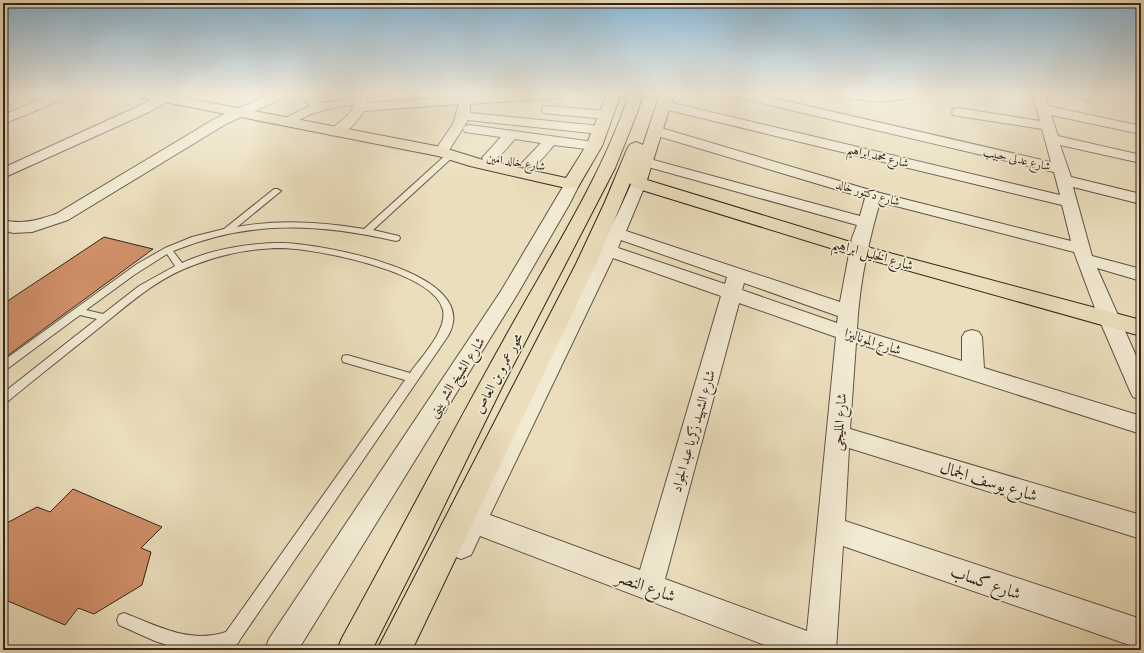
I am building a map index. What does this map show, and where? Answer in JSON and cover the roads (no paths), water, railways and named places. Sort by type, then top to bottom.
[{"type":"main road","name":"شارع خالد امين","points":[[300,124],[446,154],[563,183],[577,175],[567,169],[489,158],[446,154]]},
{"type":"main road","name":"شارع الشيخ الشربينى","points":[[577,175],[594,146],[602,124]]},
{"type":"main road","name":"محور عمرو بن العاص","points":[[354,650],[417,531],[490,387],[607,168],[625,124]]},
{"type":"main road","name":"محور عمرو بن العاص","points":[[394,650],[601,231],[639,139],[647,124]]},
{"type":"main road","points":[[638,183],[657,124]]},
{"type":"main road","name":"شارع الخليل ابراهيم","points":[[638,183],[860,250],[1141,328]]},
{"type":"street","points":[[3,174],[108,124]]},
{"type":"street","points":[[3,225],[13,228],[32,227],[62,217],[214,124]]},
{"type":"street","points":[[335,132],[344,124]]},
{"type":"street","points":[[446,154],[459,124]]},
{"type":"street","points":[[470,124],[511,135],[594,146]]},
{"type":"street","name":"شارع محمد ابراهيم","points":[[752,124],[1068,202]]},
{"type":"street","points":[[774,131],[778,124]]},
{"type":"street","name":"شارع عدلى حبيب","points":[[865,124],[1062,174],[1141,199]]},
{"type":"street","points":[[1013,124],[1050,133],[1141,159]]},
{"type":"street","points":[[1047,124],[1083,254],[1108,319],[1132,354],[1141,391]]},
{"type":"street","points":[[1121,124],[1141,130]]},
{"type":"street","name":"شارع دكتور خالد","points":[[656,130],[874,196],[1083,254],[1141,275]]},
{"type":"street","points":[[489,158],[511,135]]},
{"type":"street","points":[[528,164],[551,140]]},
{"type":"street","points":[[646,162],[865,222]]},
{"type":"street","name":"شارع الشيخ الشربينى","points":[[280,650],[509,293],[577,175]]},
{"type":"street","points":[[410,650],[611,242],[638,183]]},
{"type":"street","name":"شارع المليجى","points":[[820,650],[847,322],[865,222],[874,196]]},
{"type":"street","name":"شارع الموناليزا","points":[[611,242],[847,322],[973,372],[1141,425]]},
{"type":"street","name":"شارع الشهيد زكريا عبد الجواد","points":[[649,587],[735,284]]},
{"type":"street","points":[[972,337],[973,372]]},
{"type":"street","name":"شارع يوسف الجمال","points":[[838,435],[1141,527]]},
{"type":"street","name":"شارع النصر","points":[[473,521],[820,650]]},
{"type":"street","name":"شارع كساب","points":[[830,529],[1141,634]]},
{"type":"lane","points":[[367,231],[446,154]]},
{"type":"lane","points":[[225,231],[278,191]]},
{"type":"lane","points":[[3,366],[138,267],[168,250],[197,239],[225,231],[260,226],[292,224],[328,226],[367,231],[396,238]]},
{"type":"lane","points":[[3,399],[104,318],[153,282],[180,267],[207,257],[234,250],[261,246],[286,246],[321,248],[352,255],[382,264],[411,277],[436,293],[446,304],[449,318],[444,333],[228,644],[187,645],[168,639],[124,620]]},
{"type":"lane","points":[[168,250],[180,267]]},
{"type":"lane","points":[[79,311],[104,318]]},
{"type":"lane","points":[[347,358],[413,378]]}]
